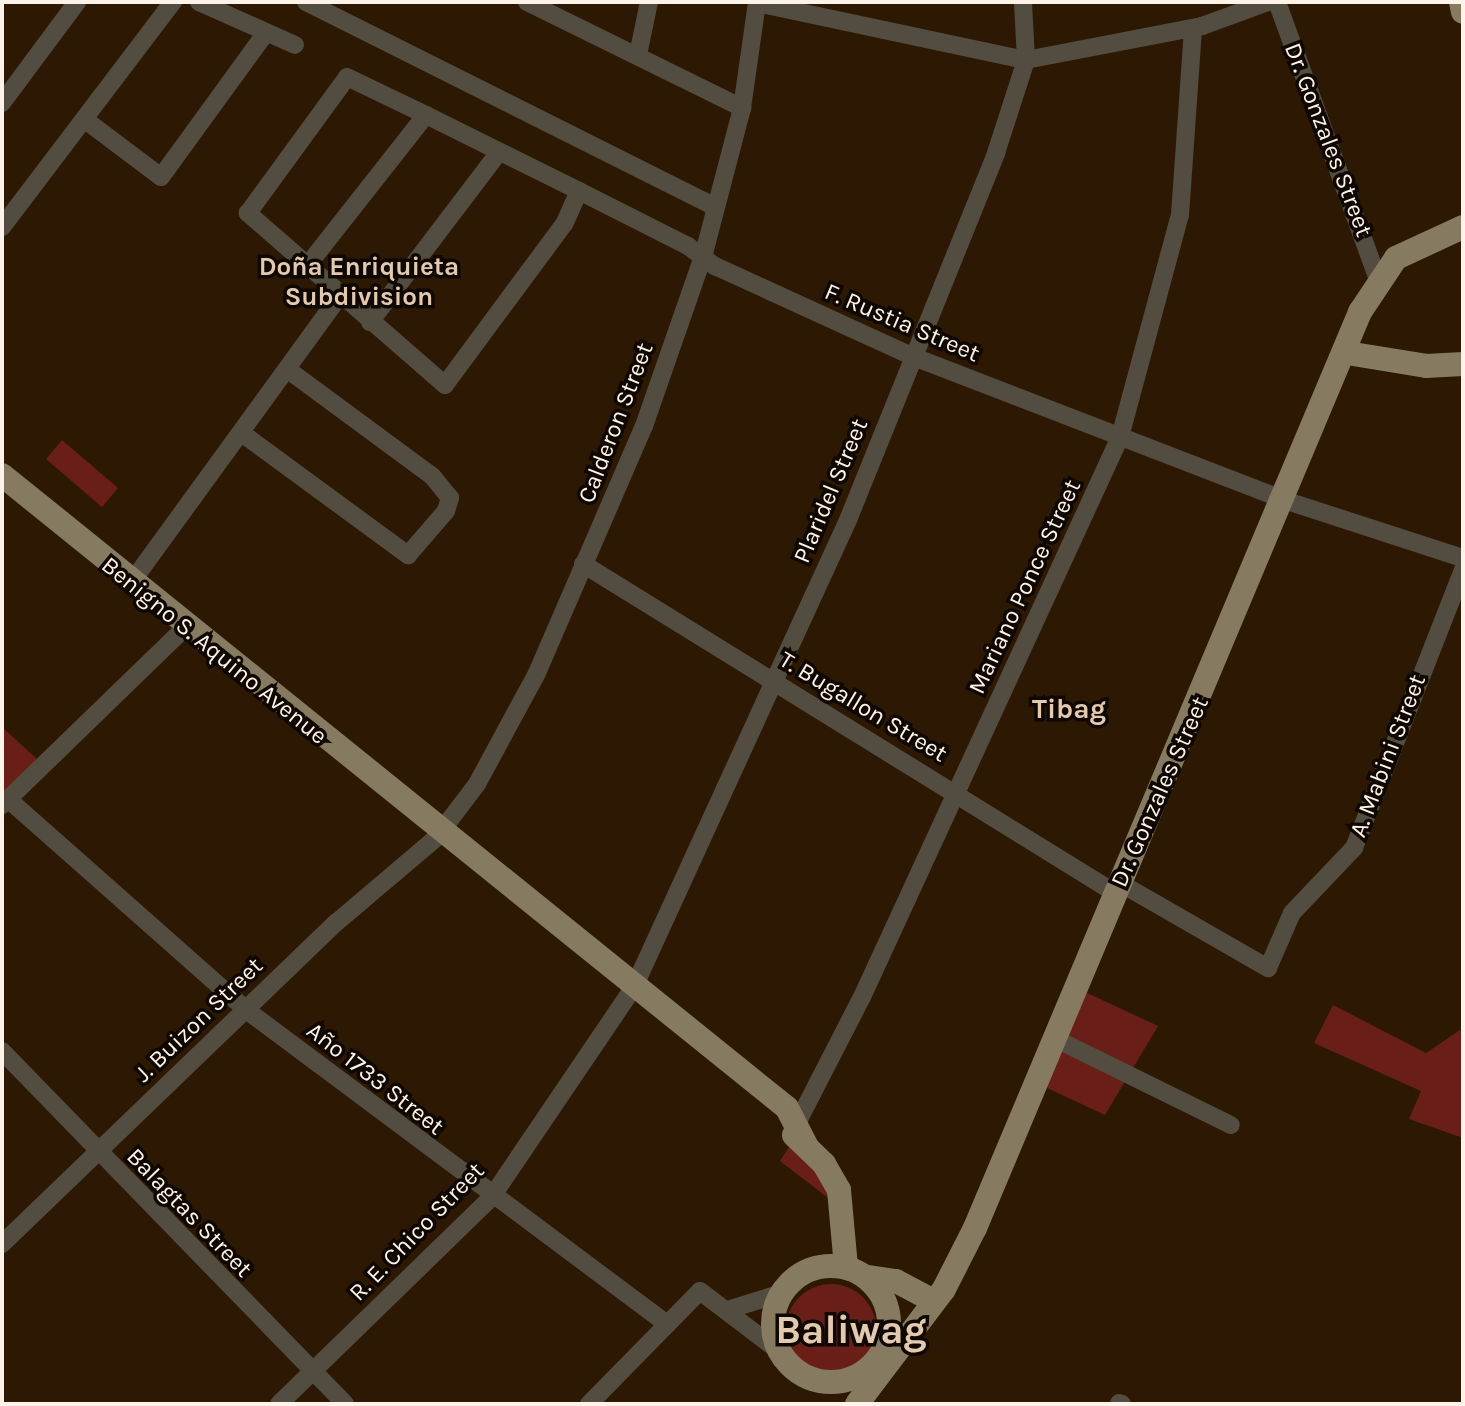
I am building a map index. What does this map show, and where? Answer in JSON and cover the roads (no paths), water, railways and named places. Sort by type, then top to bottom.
[{"type":"main road","points":[[1461,2],[1463,12]]},
{"type":"main road","name":"Dr. Gonzales Street","points":[[857,1404],[931,1300],[975,1228],[1378,279],[1396,258],[1463,227]]},
{"type":"main road","points":[[1347,353],[1426,366],[1463,364]]},
{"type":"main road","name":"Benigno S. Aquino Avenue","points":[[2,475],[630,991],[798,1135],[839,1190],[856,1272]]},
{"type":"main road","points":[[827,1404],[780,1352],[773,1325],[782,1293],[814,1269],[856,1272],[896,1281],[931,1300]]},
{"type":"main road","points":[[843,1404],[891,1323],[885,1297],[856,1272]]},
{"type":"main road","points":[[805,1377],[838,1383],[863,1372]]},
{"type":"street","points":[[2,103],[77,2]]},
{"type":"street","points":[[2,227],[173,2]]},
{"type":"street","points":[[199,2],[264,35],[295,45]]},
{"type":"street","points":[[306,2],[715,207]]},
{"type":"street","points":[[527,2],[742,108]]},
{"type":"street","points":[[638,55],[649,2]]},
{"type":"street","points":[[757,2],[1026,60],[1193,28],[1268,2]]},
{"type":"street","name":"Calderon Street","points":[[435,831],[533,682],[644,426],[703,257],[742,108],[757,2]]},
{"type":"street","name":"Plaridel Street","points":[[630,991],[771,680],[848,520],[914,357],[1026,60],[1023,2]]},
{"type":"street","name":"Dr. Gonzales Street","points":[[1277,2],[1378,279]]},
{"type":"street","name":"Mariano Ponce Street","points":[[798,1135],[1120,437],[1180,215],[1193,28]]},
{"type":"street","points":[[84,119],[161,177],[264,35]]},
{"type":"street","name":"F. Rustia Street","points":[[307,266],[248,213],[347,77],[579,191],[703,257],[914,357],[1284,500],[1463,558]]},
{"type":"street","points":[[426,115],[307,266],[445,385],[538,263],[579,191]]},
{"type":"street","points":[[370,322],[499,152]]},
{"type":"street","points":[[131,583],[243,434],[340,295]]},
{"type":"street","points":[[243,434],[408,555],[446,511],[450,498],[432,476],[288,370]]},
{"type":"street","name":"T. Bugallon Street","points":[[583,564],[954,794],[1118,888],[1268,968]]},
{"type":"street","name":"A. Mabini Street","points":[[1268,968],[1292,913],[1354,848],[1463,570]]},
{"type":"street","points":[[5,802],[186,627]]},
{"type":"street","name":"Año 1733 Street","points":[[5,802],[245,1009],[491,1198],[667,1324]]},
{"type":"street","name":"J. Buizon Street","points":[[2,1244],[95,1151],[435,831]]},
{"type":"street","name":"R. E. Chico Street","points":[[279,1404],[491,1198],[630,991]]},
{"type":"street","points":[[1054,1038],[1231,1125]]},
{"type":"street","name":"Balagtas Street","points":[[2,1051],[310,1373],[345,1404]]},
{"type":"street","points":[[589,1404],[700,1291],[780,1352]]},
{"type":"street","points":[[727,1310],[782,1293]]},
{"type":"district","name":"Doña Enriquieta Subdivision","points":[[359,282]]},
{"type":"district","name":"Tibag","points":[[1069,709]]},
{"type":"district","name":"Baliwag","points":[[851,1330]]}]
